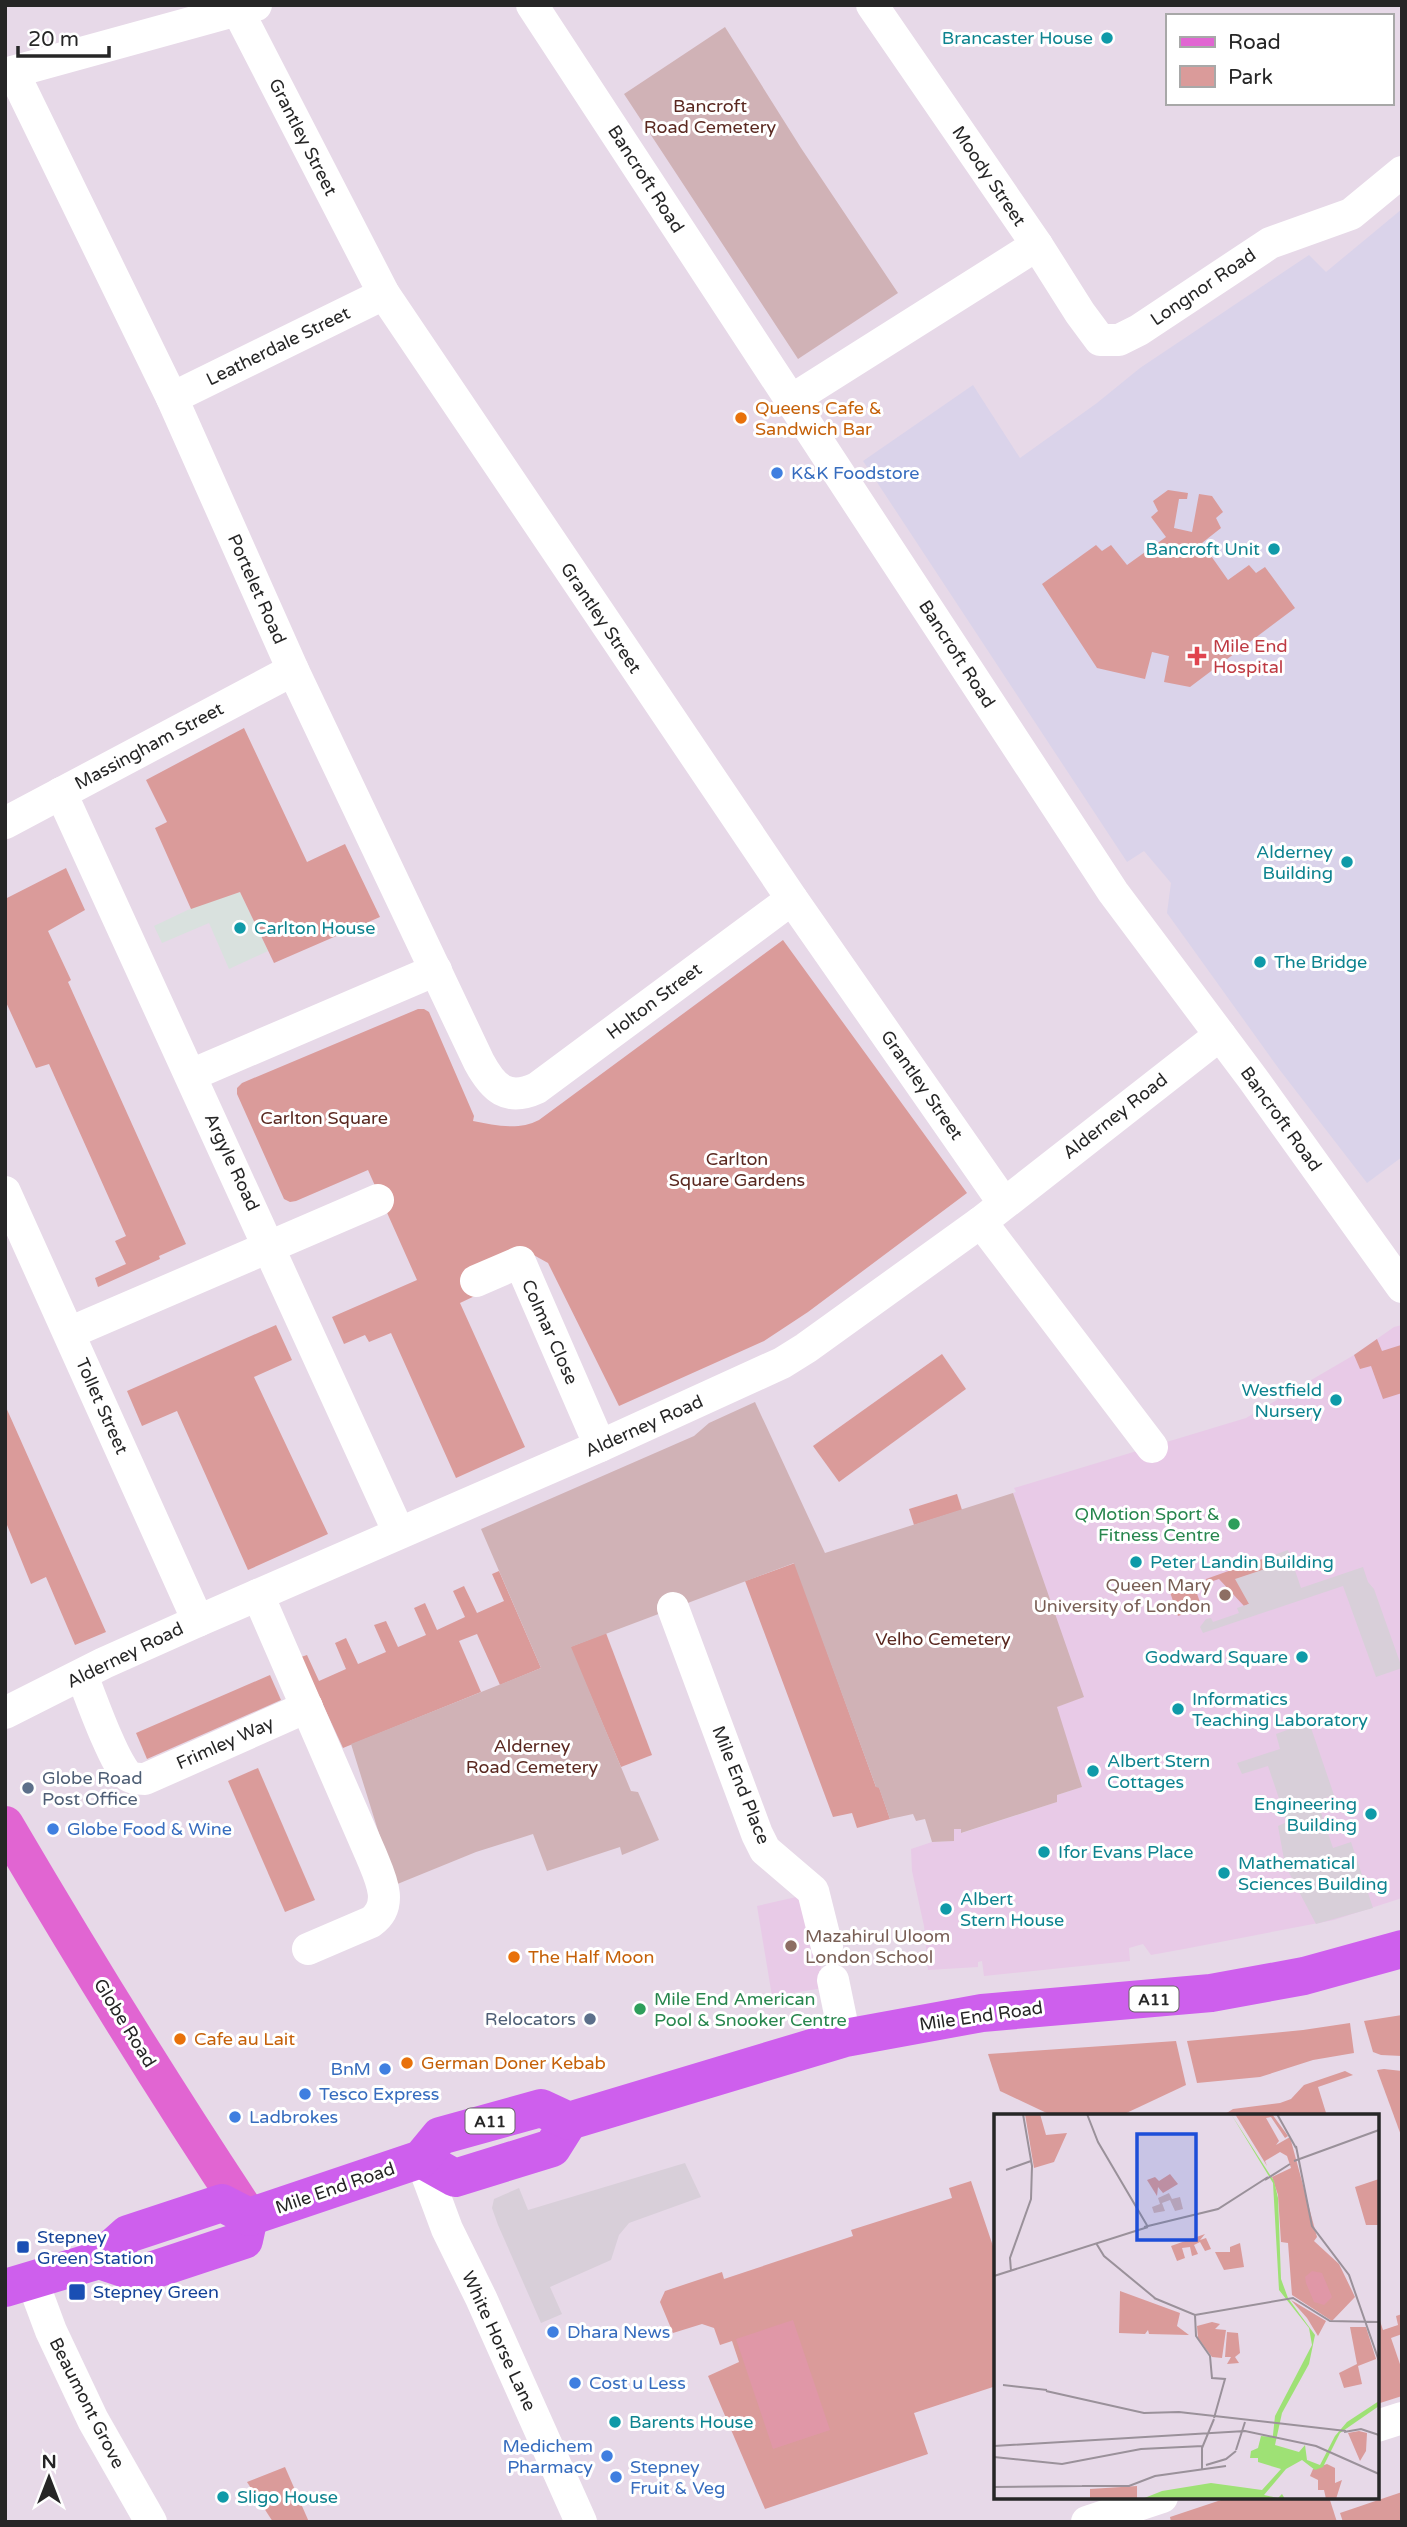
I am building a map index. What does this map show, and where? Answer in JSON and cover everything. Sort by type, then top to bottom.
[{"type":"highway","name":"Mile End Road","points":[[249,2217],[421,2159],[455,2178],[552,2148],[569,2121],[845,2038],[982,2013],[1211,1993],[1304,1976],[1402,1949]]},
{"type":"highway","points":[[19,2284],[99,2260],[141,2274],[244,2240],[249,2217]]},
{"type":"main road","name":"Globe Road","points":[[5,1825],[120,2016],[249,2217]]},
{"type":"street","name":"Bancroft Road","points":[[532,5],[1114,892],[1402,1287]]},
{"type":"street","name":"Moody Street","points":[[790,401],[1037,245],[872,5]]},
{"type":"street","points":[[9,73],[247,8]]},
{"type":"street","name":"Grantley Street","points":[[247,8],[384,294],[792,899],[992,1212],[1152,1447]]},
{"type":"street","name":"Portelet Road","points":[[9,73],[172,398],[293,670],[485,1073],[501,1090],[513,1094]]},
{"type":"street","name":"Longnor Road","points":[[1037,245],[1100,340],[1119,340],[1139,330],[1270,243],[1351,214],[1402,172]]},
{"type":"street","name":"Leatherdale Street","points":[[172,398],[384,294]]},
{"type":"street","name":"Massingham Street","points":[[5,823],[293,670]]},
{"type":"street","name":"Argyle Road","points":[[61,793],[399,1533]]},
{"type":"street","name":"Holton Street","points":[[513,1094],[526,1093],[537,1088],[792,899]]},
{"type":"street","points":[[191,1074],[436,970]]},
{"type":"street","name":"Alderney Road","points":[[5,1713],[104,1663],[600,1446],[790,1358],[992,1212],[1220,1035]]},
{"type":"street","name":"Tollet Street","points":[[5,1192],[198,1621]]},
{"type":"street","points":[[69,1333],[378,1200]]},
{"type":"street","name":"Colmar Close","points":[[476,1281],[520,1262],[600,1446]]},
{"type":"street","points":[[258,1595],[371,1855],[385,1900],[380,1916],[371,1922],[308,1949]]},
{"type":"street","name":"Mile End Place","points":[[673,1608],[757,1834],[765,1850],[813,1891],[827,1947]]},
{"type":"street","name":"Frimley Way","points":[[82,1675],[118,1764],[129,1777],[136,1779],[145,1779],[307,1707]]},
{"type":"street","points":[[833,1980],[845,2038]]},
{"type":"street","name":"White Horse Lane","points":[[421,2159],[447,2229],[481,2298],[581,2522]]},
{"type":"street","name":"Beaumont Grove","points":[[19,2284],[51,2331],[93,2420],[150,2521]]},
{"type":"street","points":[[1379,2425],[1402,2418]]},
{"type":"street","points":[[1087,2522],[1157,2499]]},
{"type":"shaded area","name":"Mile End Hospital","points":[[1402,209],[1402,1157],[1367,1183],[1279,1069],[1167,913],[1171,883],[1144,851],[1127,862],[863,461],[973,385],[1020,458],[1097,403],[1140,368],[1309,255],[1326,272]]},
{"type":"shaded area","points":[[240,892],[268,951],[229,969],[209,923],[162,943],[154,926],[196,906]]},
{"type":"shaded area","name":"Queen Mary University of London","points":[[1402,1325],[1402,1898],[1334,1920],[1151,1955],[1143,1944],[1129,1948],[1130,1961],[984,1976],[982,1961],[978,1962],[978,1967],[928,1970],[924,1926],[912,1871],[911,1849],[932,1842],[953,1841],[954,1829],[961,1829],[962,1833],[1057,1802],[1057,1795],[1082,1787],[1056,1707],[1083,1697],[1013,1493],[1016,1492],[1014,1488],[1246,1418],[1354,1355],[1394,1327]]},
{"type":"shaded area","points":[[1288,1550],[1301,1588],[1363,1567],[1368,1582],[1374,1589],[1402,1668],[1376,1677],[1343,1586],[1203,1633],[1200,1627],[1206,1619],[1211,1618],[1213,1622],[1239,1613],[1237,1608],[1249,1604],[1235,1579],[1268,1568],[1265,1558]]},
{"type":"shaded area","points":[[1309,1722],[1334,1795],[1317,1801],[1333,1848],[1351,1842],[1373,1908],[1316,1924],[1285,1865],[1278,1826],[1287,1822],[1268,1766],[1242,1774],[1237,1763],[1280,1749],[1276,1734]]},
{"type":"shaded area","name":"Mazahirul Uloom London School","points":[[805,1895],[824,1988],[772,1996],[757,1906]]},
{"type":"shaded area","points":[[685,2163],[701,2197],[629,2223],[619,2235],[611,2260],[550,2287],[562,2314],[541,2323],[498,2225],[492,2208],[494,2199],[519,2188],[528,2210]]},
{"type":"shaded area","points":[[793,2320],[830,2430],[773,2449],[736,2339]]},
{"type":"green space","name":"Bancroft Road Cemetery","points":[[725,27],[801,148],[898,293],[798,359],[624,94]]},
{"type":"green space","points":[[1168,490],[1188,493],[1187,499],[1179,499],[1174,528],[1192,532],[1199,494],[1212,496],[1223,512],[1216,518],[1221,528],[1202,543],[1228,580],[1249,565],[1256,573],[1265,567],[1295,608],[1190,687],[1164,682],[1169,656],[1152,652],[1145,679],[1097,668],[1042,584],[1096,545],[1102,551],[1111,545],[1127,565],[1166,537],[1151,517],[1158,511],[1153,501]]},
{"type":"green space","points":[[244,728],[307,862],[345,844],[380,917],[274,963],[240,892],[191,909],[155,828],[167,822],[146,780]]},
{"type":"green space","points":[[66,868],[85,910],[48,931],[71,980],[68,982],[186,1244],[98,1287],[95,1278],[126,1264],[115,1241],[126,1236],[49,1064],[36,1068],[5,1000],[5,899]]},
{"type":"green space","name":"Carlton Square Gardens","points":[[783,940],[967,1193],[808,1312],[764,1341],[619,1406],[548,1263],[521,1248],[481,1293],[460,1303],[525,1447],[456,1478],[391,1333],[369,1342],[365,1335],[344,1344],[332,1317],[417,1280],[368,1170],[296,1201],[284,1199],[237,1094],[237,1088],[242,1083],[418,1009],[424,1009],[429,1012],[474,1116],[473,1121],[506,1126],[531,1123],[539,1120]]},
{"type":"green space","points":[[276,1325],[292,1360],[254,1377],[328,1534],[248,1570],[177,1411],[142,1426],[127,1391]]},
{"type":"green space","points":[[1377,1339],[1382,1351],[1401,1345],[1402,1348],[1402,1393],[1383,1399],[1371,1366],[1360,1369],[1354,1355]]},
{"type":"green space","points":[[942,1354],[966,1389],[839,1482],[813,1446]]},
{"type":"green space","points":[[755,1402],[825,1553],[1013,1493],[1084,1697],[1057,1707],[1082,1787],[1057,1795],[1057,1802],[961,1833],[961,1829],[954,1829],[954,1841],[932,1842],[925,1819],[916,1821],[913,1814],[890,1819],[794,1563],[571,1647],[631,1791],[638,1792],[659,1840],[622,1855],[620,1847],[547,1871],[533,1834],[476,1852],[395,1885],[351,1744],[541,1668],[481,1529],[694,1436],[709,1423]]},
{"type":"green space","points":[[5,1405],[106,1632],[75,1645],[46,1577],[31,1584],[5,1520]]},
{"type":"green space","points":[[957,1494],[962,1510],[914,1525],[909,1509]]},
{"type":"green space","points":[[1265,1558],[1268,1568],[1249,1604],[1244,1606],[1219,1579],[1207,1583],[1206,1579]]},
{"type":"green space","points":[[795,1563],[890,1819],[857,1828],[852,1813],[833,1817],[745,1581]]},
{"type":"green space","points":[[499,1571],[541,1668],[500,1685],[477,1634],[459,1641],[481,1692],[343,1748],[301,1657],[307,1655],[319,1681],[346,1669],[335,1643],[346,1638],[358,1664],[386,1652],[374,1625],[386,1621],[398,1647],[426,1635],[414,1608],[425,1603],[437,1630],[465,1617],[453,1591],[464,1586],[477,1613],[504,1601],[492,1574]]},
{"type":"green space","points":[[1198,1582],[1199,1586],[1195,1588],[1202,1608],[1178,1616],[1170,1592]]},
{"type":"green space","points":[[606,1633],[652,1755],[621,1767],[570,1647]]},
{"type":"green space","points":[[270,1675],[281,1700],[147,1759],[136,1733]]},
{"type":"green space","points":[[258,1768],[315,1900],[285,1912],[228,1781]]},
{"type":"green space","points":[[1402,2015],[1402,2056],[1373,2052],[1364,2021]]},
{"type":"green space","points":[[1350,2023],[1354,2053],[1313,2060],[1260,2077],[1197,2083],[1187,2041]]},
{"type":"green space","points":[[1176,2041],[1186,2085],[1124,2114],[1049,2114],[1000,2091],[988,2054]]},
{"type":"green space","points":[[1377,2070],[1402,2071],[1402,2138]]},
{"type":"green space","points":[[1345,2071],[1353,2075],[1318,2087],[1326,2114],[1225,2114],[1233,2109],[1291,2099],[1304,2085]]},
{"type":"green space","points":[[971,2181],[994,2249],[994,2387],[914,2413],[928,2454],[765,2509],[708,2376],[739,2362],[732,2341],[720,2345],[714,2328],[702,2324],[673,2333],[660,2302],[665,2291],[722,2272],[724,2279],[853,2236],[851,2230],[952,2198],[949,2188]]},
{"type":"green space","points":[[1402,2314],[1402,2334],[1391,2338],[1402,2370],[1402,2396],[1379,2403],[1379,2321],[1383,2330],[1398,2325],[1396,2316]]},
{"type":"green space","points":[[285,2467],[309,2522],[273,2522],[247,2482]]},
{"type":"green space","points":[[1402,2492],[1402,2522],[1343,2522],[1340,2513]]},
{"type":"green space","points":[[1224,2499],[1330,2499],[1337,2522],[1171,2522],[1170,2517]]},
{"type":"place","name":"Brancaster House","points":[[1107,38]]},
{"type":"place","name":"Queens Cafe & Sandwich Bar","points":[[741,418]]},
{"type":"place","name":"K&K Foodstore","points":[[777,473]]},
{"type":"place","name":"Bancroft Unit","points":[[1274,549]]},
{"type":"place","name":"Mile End Hospital","points":[[1197,656]]},
{"type":"place","name":"Alderney Building","points":[[1347,862]]},
{"type":"place","name":"Carlton House","points":[[240,928]]},
{"type":"place","name":"The Bridge","points":[[1260,962]]},
{"type":"place","name":"Westfield Nursery","points":[[1336,1400]]},
{"type":"place","name":"QMotion Sport & Fitness Centre","points":[[1234,1524]]},
{"type":"place","name":"Peter Landin Building","points":[[1136,1562]]},
{"type":"place","name":"Queen Mary University of London","points":[[1225,1595]]},
{"type":"place","name":"Godward Square","points":[[1302,1657]]},
{"type":"place","name":"Informatics Teaching Laboratory","points":[[1178,1709]]},
{"type":"place","name":"Albert Stern Cottages","points":[[1093,1771]]},
{"type":"place","name":"Globe Road Post Office","points":[[28,1788]]},
{"type":"place","name":"Engineering Building","points":[[1371,1814]]},
{"type":"place","name":"Globe Food & Wine","points":[[53,1829]]},
{"type":"place","name":"Ifor Evans Place","points":[[1044,1852]]},
{"type":"place","name":"Mathematical Sciences Building","points":[[1224,1873]]},
{"type":"place","name":"Albert Stern House","points":[[946,1909]]},
{"type":"place","name":"Mazahirul Uloom London School","points":[[791,1946]]},
{"type":"place","name":"The Half Moon","points":[[514,1957]]},
{"type":"place","name":"Mile End American Pool & Snooker Centre","points":[[640,2009]]},
{"type":"place","name":"Relocators","points":[[590,2019]]},
{"type":"place","name":"Cafe au Lait","points":[[180,2039]]},
{"type":"place","name":"German Doner Kebab","points":[[407,2063]]},
{"type":"place","name":"BnM","points":[[385,2069]]},
{"type":"place","name":"Tesco Express","points":[[305,2094]]},
{"type":"place","name":"Ladbrokes","points":[[235,2117]]},
{"type":"place","name":"Stepney Green Station","points":[[23,2247]]},
{"type":"place","name":"Stepney Green","points":[[77,2292]]},
{"type":"place","name":"Dhara News","points":[[553,2332]]},
{"type":"place","name":"Cost u Less","points":[[575,2383]]},
{"type":"place","name":"Barents House","points":[[615,2422]]},
{"type":"place","name":"Medichem Pharmacy","points":[[607,2456]]},
{"type":"place","name":"Stepney Fruit & Veg","points":[[616,2477]]},
{"type":"place","name":"Sligo House","points":[[223,2497]]},
{"type":"park label","name":"Carlton Square","points":[[324,1118]]},
{"type":"park label","name":"Velho Cemetery","points":[[943,1639]]},
{"type":"park label","name":"Alderney Road Cemetery","points":[[532,1756]]}]
